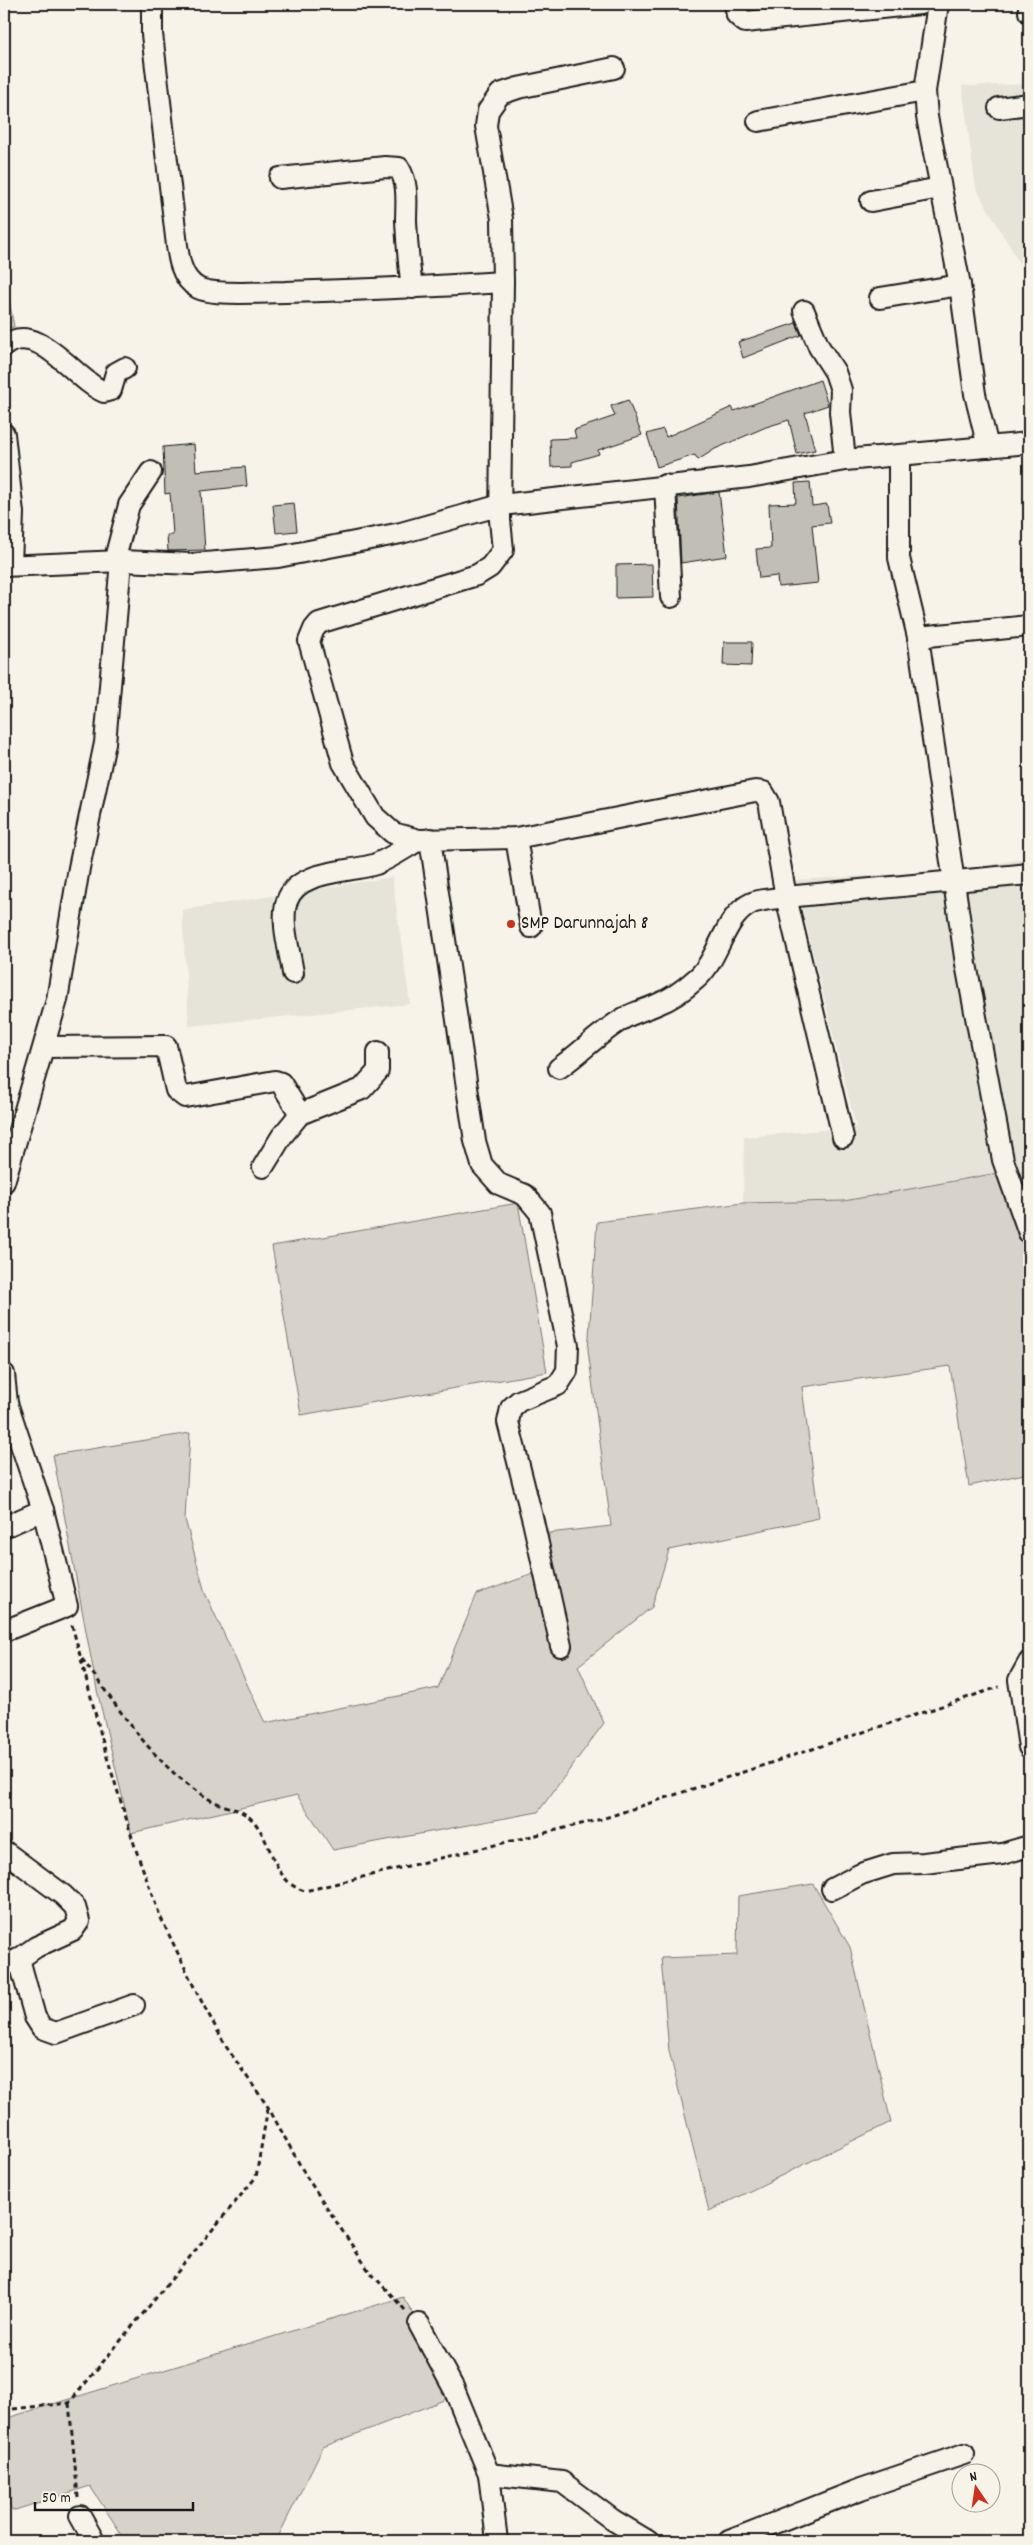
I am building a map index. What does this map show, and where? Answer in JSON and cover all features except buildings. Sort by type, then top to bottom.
[{"type":"street","points":[[152,4],[152,34],[176,237],[180,264],[191,284],[204,290],[250,293],[412,288],[503,282]]},
{"type":"street","points":[[735,4],[737,15],[745,22],[920,4]]},
{"type":"street","points":[[938,4],[925,91],[927,117],[960,285],[975,394],[988,447]]},
{"type":"street","points":[[1029,4],[1029,12]]},
{"type":"street","points":[[614,68],[518,88],[500,94],[488,111],[486,126],[502,219],[500,520],[503,550],[490,568],[477,575],[320,623],[314,629],[309,640],[343,763],[383,826],[393,834],[425,840],[516,838],[759,791],[766,796],[769,802],[786,897],[843,1137]]},
{"type":"street","points":[[758,121],[925,91]]},
{"type":"street","points":[[1000,108],[1029,104]]},
{"type":"street","points":[[280,178],[386,167],[399,168],[403,174],[406,196],[408,257],[412,288]]},
{"type":"street","points":[[871,201],[940,188]]},
{"type":"street","points":[[880,298],[960,285]]},
{"type":"street","points":[[804,311],[819,347],[835,372],[841,390],[840,412],[845,460]]},
{"type":"street","points":[[4,346],[18,338],[36,341],[90,384],[106,392],[111,390],[114,374],[125,368]]},
{"type":"street","points":[[4,434],[13,513],[8,566],[117,561],[193,564],[278,558],[401,533],[501,505],[749,477],[845,460],[1029,443]]},
{"type":"street","points":[[900,456],[900,558],[918,637],[966,964],[1003,1160],[1029,1233]]},
{"type":"street","points":[[4,1182],[45,1047],[57,1000],[79,868],[105,743],[117,561],[129,506],[151,472]]},
{"type":"street","points":[[665,485],[671,597]]},
{"type":"street","points":[[918,637],[1029,626]]},
{"type":"street","points":[[516,838],[531,928]]},
{"type":"street","points":[[293,973],[285,916],[288,900],[300,885],[318,875],[374,864],[425,840]]},
{"type":"street","points":[[425,840],[475,1141],[482,1164],[499,1184],[525,1195],[540,1213],[568,1346],[567,1371],[558,1384],[519,1401],[511,1408],[508,1422],[534,1521],[560,1646]]},
{"type":"street","points":[[558,1068],[582,1052],[603,1032],[626,1017],[660,1003],[698,978],[713,959],[740,911],[753,903],[786,897],[1029,874]]},
{"type":"street","points":[[45,1047],[166,1046],[174,1084],[179,1095],[185,1097],[275,1081],[281,1083],[300,1114]]},
{"type":"street","points":[[263,1167],[282,1136],[300,1114],[362,1089],[378,1071],[378,1052]]},
{"type":"street","points":[[4,1374],[5,1404],[42,1510],[67,1606],[4,1631]]},
{"type":"street","points":[[4,1527],[42,1510]]},
{"type":"street","points":[[1029,1662],[1019,1680],[1029,1747]]},
{"type":"street","points":[[832,1889],[860,1874],[893,1864],[924,1863],[1002,1854],[1029,1846]]},
{"type":"street","points":[[8,1859],[63,1894],[75,1907],[79,1922],[73,1930],[36,1947],[12,1962],[35,2017],[45,2030],[56,2033],[134,2005]]},
{"type":"street","points":[[419,2324],[454,2389],[488,2474],[497,2541]]},
{"type":"street","points":[[730,2541],[861,2489],[964,2454]]},
{"type":"street","points":[[488,2474],[562,2482],[613,2520],[648,2541]]},
{"type":"street","points":[[80,2516],[94,2541]]},
{"type":"path","points":[[67,1606],[109,1763],[136,1850],[160,1916],[197,1993],[227,2048],[268,2107],[306,2176],[369,2271],[419,2324]]},
{"type":"path","points":[[82,1658],[140,1736],[175,1774],[211,1800],[246,1813],[257,1824],[275,1864],[294,1888],[305,1892],[602,1818],[1019,1680]]},
{"type":"path","points":[[4,2410],[68,2403],[256,2177],[268,2107]]},
{"type":"path","points":[[68,2403],[80,2516]]},
{"type":"shaded area","points":[[1029,84],[1029,280],[976,188],[962,86]]},
{"type":"shaded area","points":[[4,272],[14,327],[4,328]]},
{"type":"shaded area","points":[[1029,857],[1029,1221],[1003,1172],[844,1201],[743,1203],[744,1137],[856,1127],[795,880],[964,870]]},
{"type":"shaded area","points":[[392,877],[410,1004],[189,1026],[182,910]]},
{"type":"shaded area","points":[[1003,1172],[1029,1221],[1029,1473],[969,1486],[950,1366],[802,1387],[819,1518],[669,1550],[652,1607],[578,1666],[604,1723],[538,1812],[333,1850],[297,1795],[131,1833],[97,1690],[53,1455],[190,1433],[185,1519],[205,1593],[265,1723],[438,1688],[477,1594],[547,1569],[549,1533],[611,1526],[588,1350],[597,1222],[743,1203],[844,1201]]},
{"type":"shaded area","points":[[518,1203],[547,1372],[301,1415],[272,1246]]},
{"type":"shaded area","points":[[813,1884],[850,1947],[891,2122],[709,2211],[669,2051],[661,1958],[737,1955],[738,1896]]},
{"type":"shaded area","points":[[403,2297],[462,2393],[323,2447],[276,2541],[126,2541],[90,2486],[12,2511],[4,2488],[4,2419]]},
{"type":"place","name":"SMP Darunnajah 8","points":[[511,924]]}]
